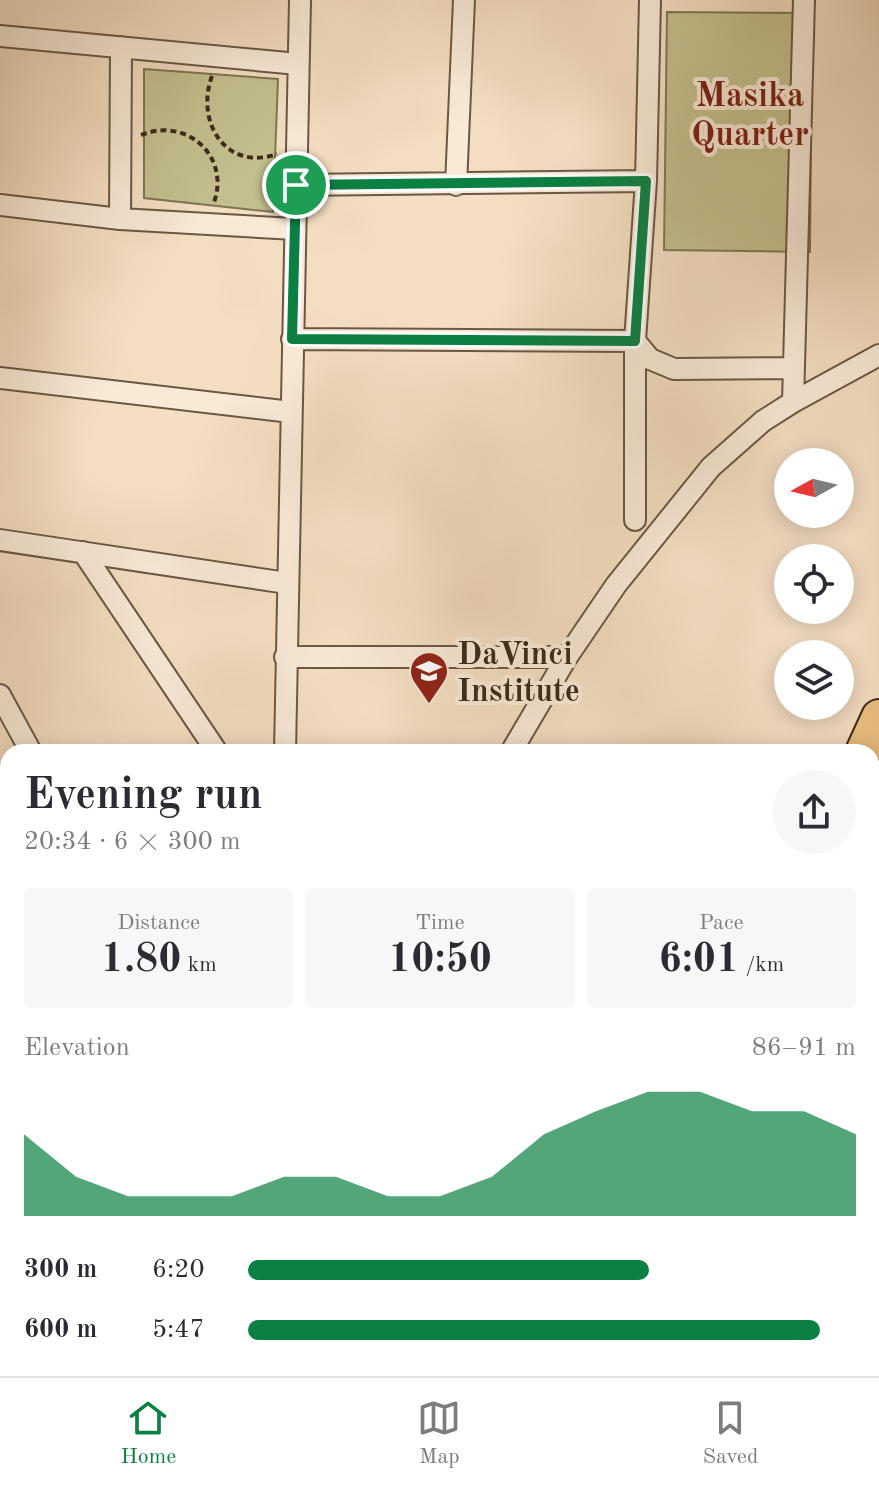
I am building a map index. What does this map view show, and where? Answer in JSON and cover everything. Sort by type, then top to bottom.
[{"type":"main road","points":[[867,744],[879,717]]},
{"type":"street","points":[[285,744],[300,0]]},
{"type":"street","points":[[456,185],[464,0]]},
{"type":"street","points":[[635,520],[635,341],[646,181],[650,0]]},
{"type":"street","points":[[793,402],[804,0]]},
{"type":"street","points":[[0,36],[298,64]]},
{"type":"street","points":[[120,219],[121,47]]},
{"type":"street","points":[[296,185],[646,181]]},
{"type":"street","points":[[0,205],[120,219],[206,216],[295,229]]},
{"type":"street","points":[[292,339],[635,341],[650,359],[674,369],[794,368]]},
{"type":"street","points":[[516,744],[567,657],[616,585],[711,467],[754,428],[793,402],[879,355]]},
{"type":"street","points":[[0,378],[291,412]]},
{"type":"street","points":[[0,540],[287,583]]},
{"type":"street","points":[[83,552],[212,744]]},
{"type":"street","points":[[285,657],[567,657]]},
{"type":"street","points":[[0,695],[27,744]]},
{"type":"path","points":[[215,70],[206,93],[206,111],[211,128],[222,143],[254,157],[280,153]]},
{"type":"path","points":[[139,121],[139,136],[154,130],[172,129],[203,145],[213,160],[218,177],[217,195],[206,216]]},
{"type":"path","points":[[206,216],[224,210]]},
{"type":"shaded area","points":[[667,12],[812,13],[810,252],[664,250]]},
{"type":"shaded area","points":[[144,69],[278,79],[273,212],[144,198]]},
{"type":"place","name":"DaVinci Institute","points":[[429,705]]},
{"type":"district","name":"Masika Quarter","points":[[750,114]]},
{"type":"route","points":[[646,181],[635,341],[292,339],[296,185],[646,181]]}]
